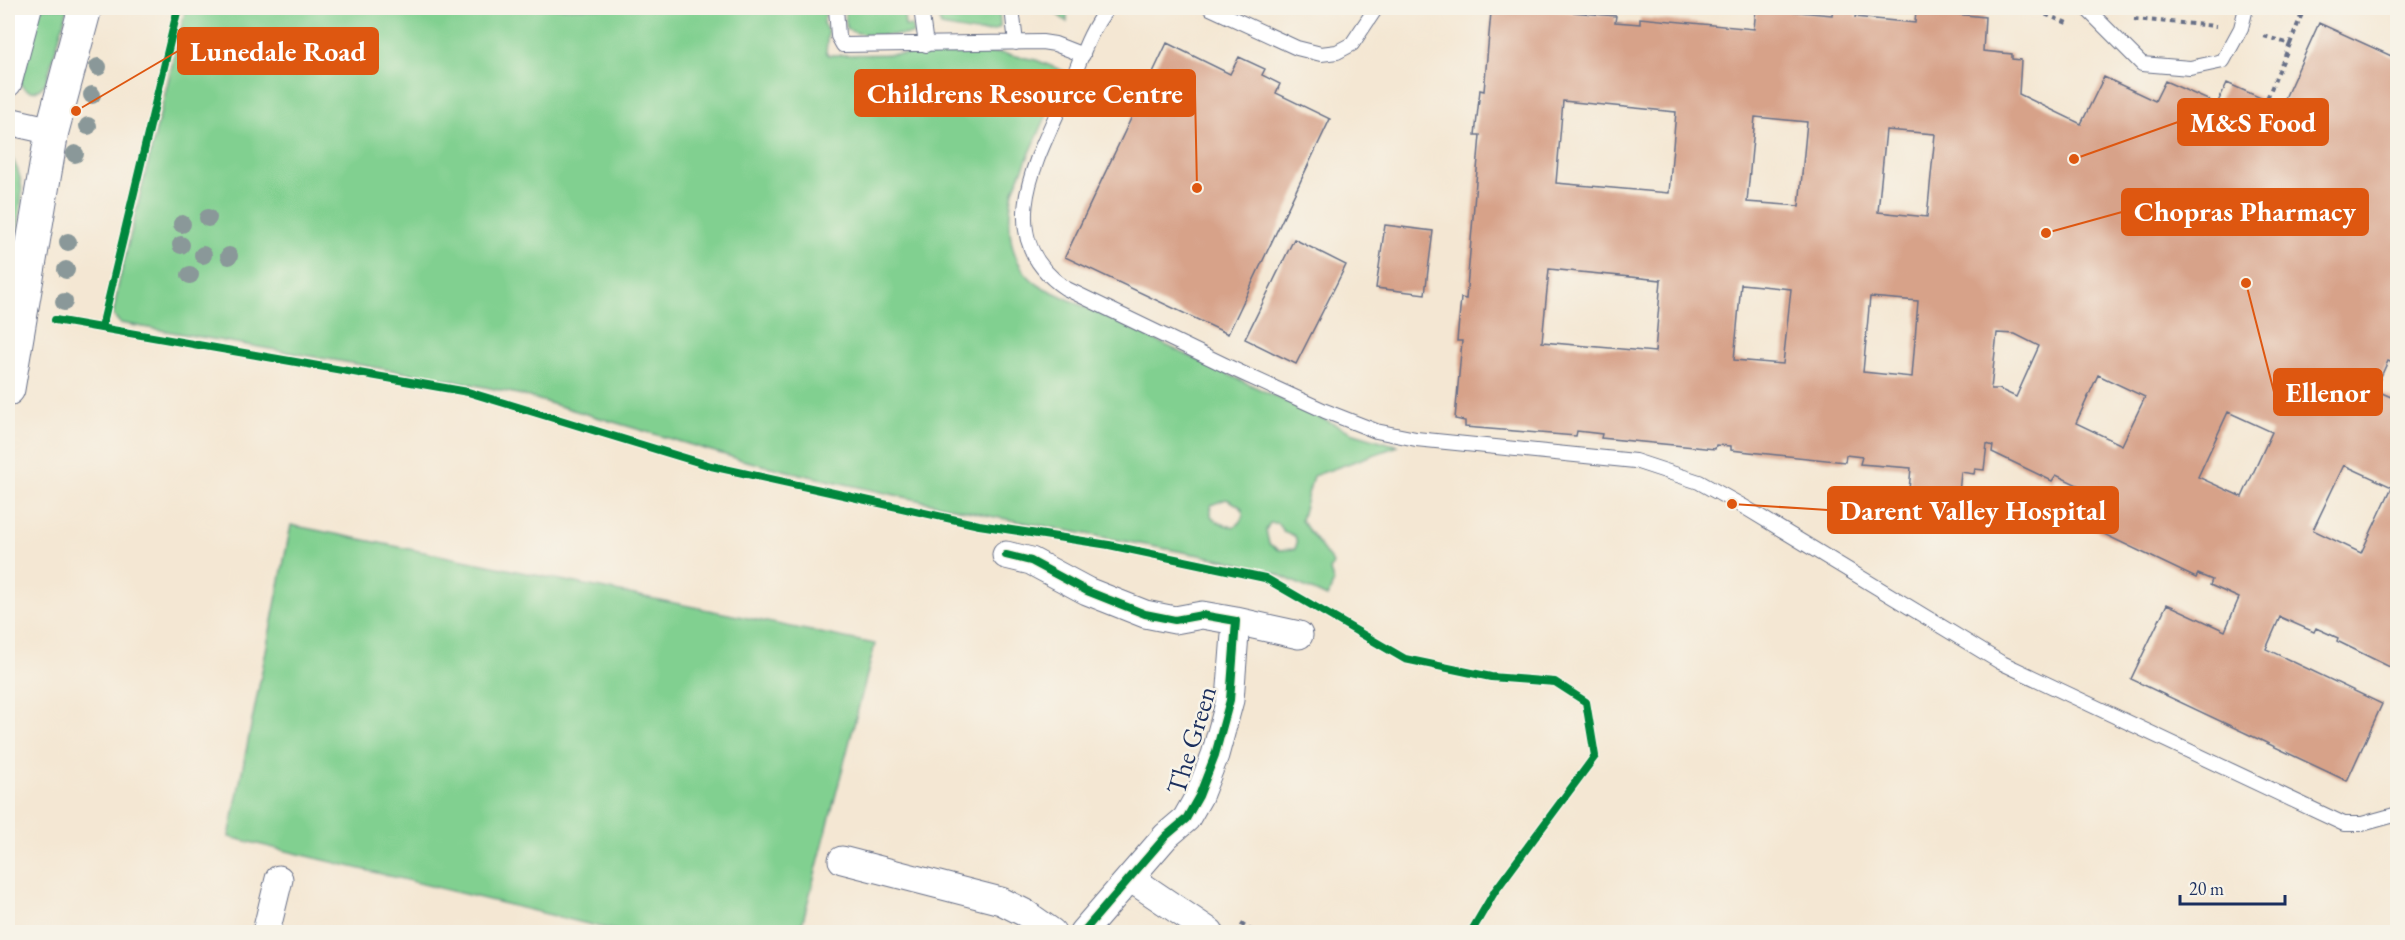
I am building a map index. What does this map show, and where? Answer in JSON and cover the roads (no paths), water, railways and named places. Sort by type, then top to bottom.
[{"type":"street","points":[[8,84],[28,8]]},
{"type":"street","points":[[8,389],[52,131],[86,8]]},
{"type":"street","points":[[8,121],[52,131]]},
{"type":"street","points":[[1006,555],[1031,561],[1101,598],[1145,614],[1175,620],[1202,615],[1299,635]]},
{"type":"street","name":"The Green","points":[[1083,933],[1166,836],[1186,819],[1199,796],[1215,755],[1230,700],[1236,621]]},
{"type":"street","points":[[842,860],[1001,901],[1025,913],[1052,933]]},
{"type":"street","points":[[1130,878],[1210,933]]},
{"type":"street","points":[[266,933],[279,879]]},
{"type":"lane","points":[[836,8],[838,36],[843,45],[1046,42],[1083,55]]},
{"type":"lane","points":[[921,8],[926,45]]},
{"type":"lane","points":[[1012,8],[1016,42]]},
{"type":"lane","points":[[1108,8],[1100,18],[1035,164],[1024,207],[1026,230],[1038,263],[1065,288],[1242,373],[1332,414],[1376,431],[1416,439],[1635,461],[1699,482],[1756,513],[2000,662],[2080,702],[2344,824],[2362,824],[2397,814]]},
{"type":"lane","points":[[1210,8],[1297,48],[1322,54],[1337,52],[1352,44],[1376,8]]},
{"type":"lane","points":[[2086,8],[2142,64],[2190,68],[2223,61],[2241,28],[2246,8]]},
{"type":"place","name":"Lunedale Road","points":[[76,111]]},
{"type":"place","name":"M&S Food","points":[[2074,159]]},
{"type":"place","name":"Childrens Resource Centre","points":[[1197,188]]},
{"type":"place","name":"Chopras Pharmacy","points":[[2046,233]]},
{"type":"place","name":"Ellenor","points":[[2246,283]]},
{"type":"place","name":"Darent Valley Hospital","points":[[1732,504]]}]
